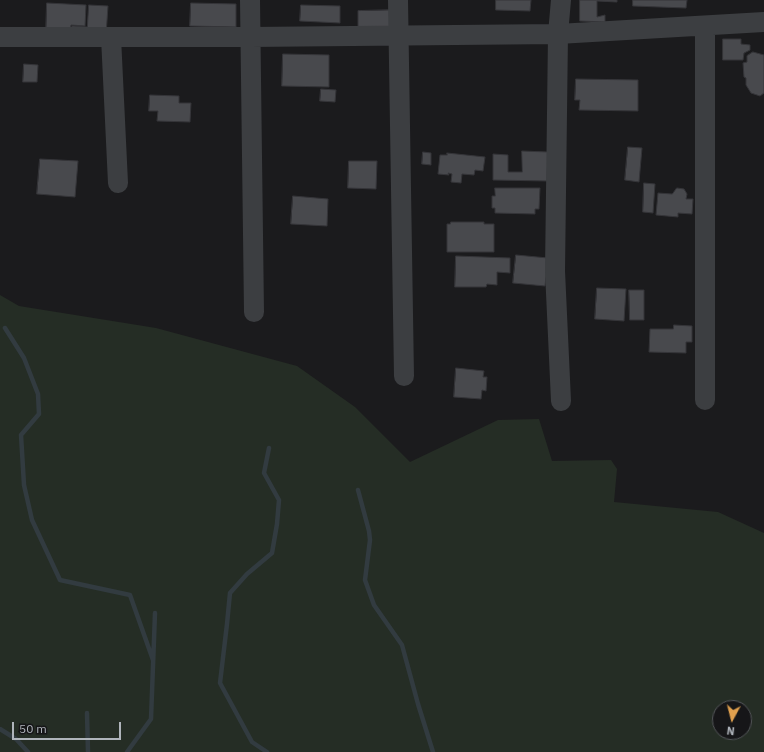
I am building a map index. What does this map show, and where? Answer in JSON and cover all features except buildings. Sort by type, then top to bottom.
[{"type":"street","points":[[250,0],[254,312]]},
{"type":"street","points":[[398,0],[404,376]]},
{"type":"street","points":[[561,0],[558,34],[555,271],[562,401]]},
{"type":"street","points":[[0,37],[558,34],[764,22]]},
{"type":"street","points":[[705,26],[706,400]]},
{"type":"street","points":[[111,37],[118,183]]},
{"type":"shaded area","points":[[0,295],[19,306],[156,328],[297,366],[355,407],[410,462],[498,420],[539,419],[552,461],[611,460],[617,469],[614,502],[718,512],[764,533],[764,752],[0,752]]},
{"type":"waterway","points":[[5,328],[24,358],[38,394],[39,414],[21,435],[24,485],[32,520],[60,580],[130,595],[153,660]]},
{"type":"waterway","points":[[267,752],[252,742],[220,683],[230,593],[247,574],[272,553],[279,500],[264,473],[269,448]]},
{"type":"waterway","points":[[358,490],[370,540],[365,580],[374,605],[402,645],[433,752]]},
{"type":"waterway","points":[[127,752],[151,719],[155,613]]},
{"type":"waterway","points":[[87,713],[88,752]]},
{"type":"waterway","points":[[0,729],[16,739],[28,752]]}]
